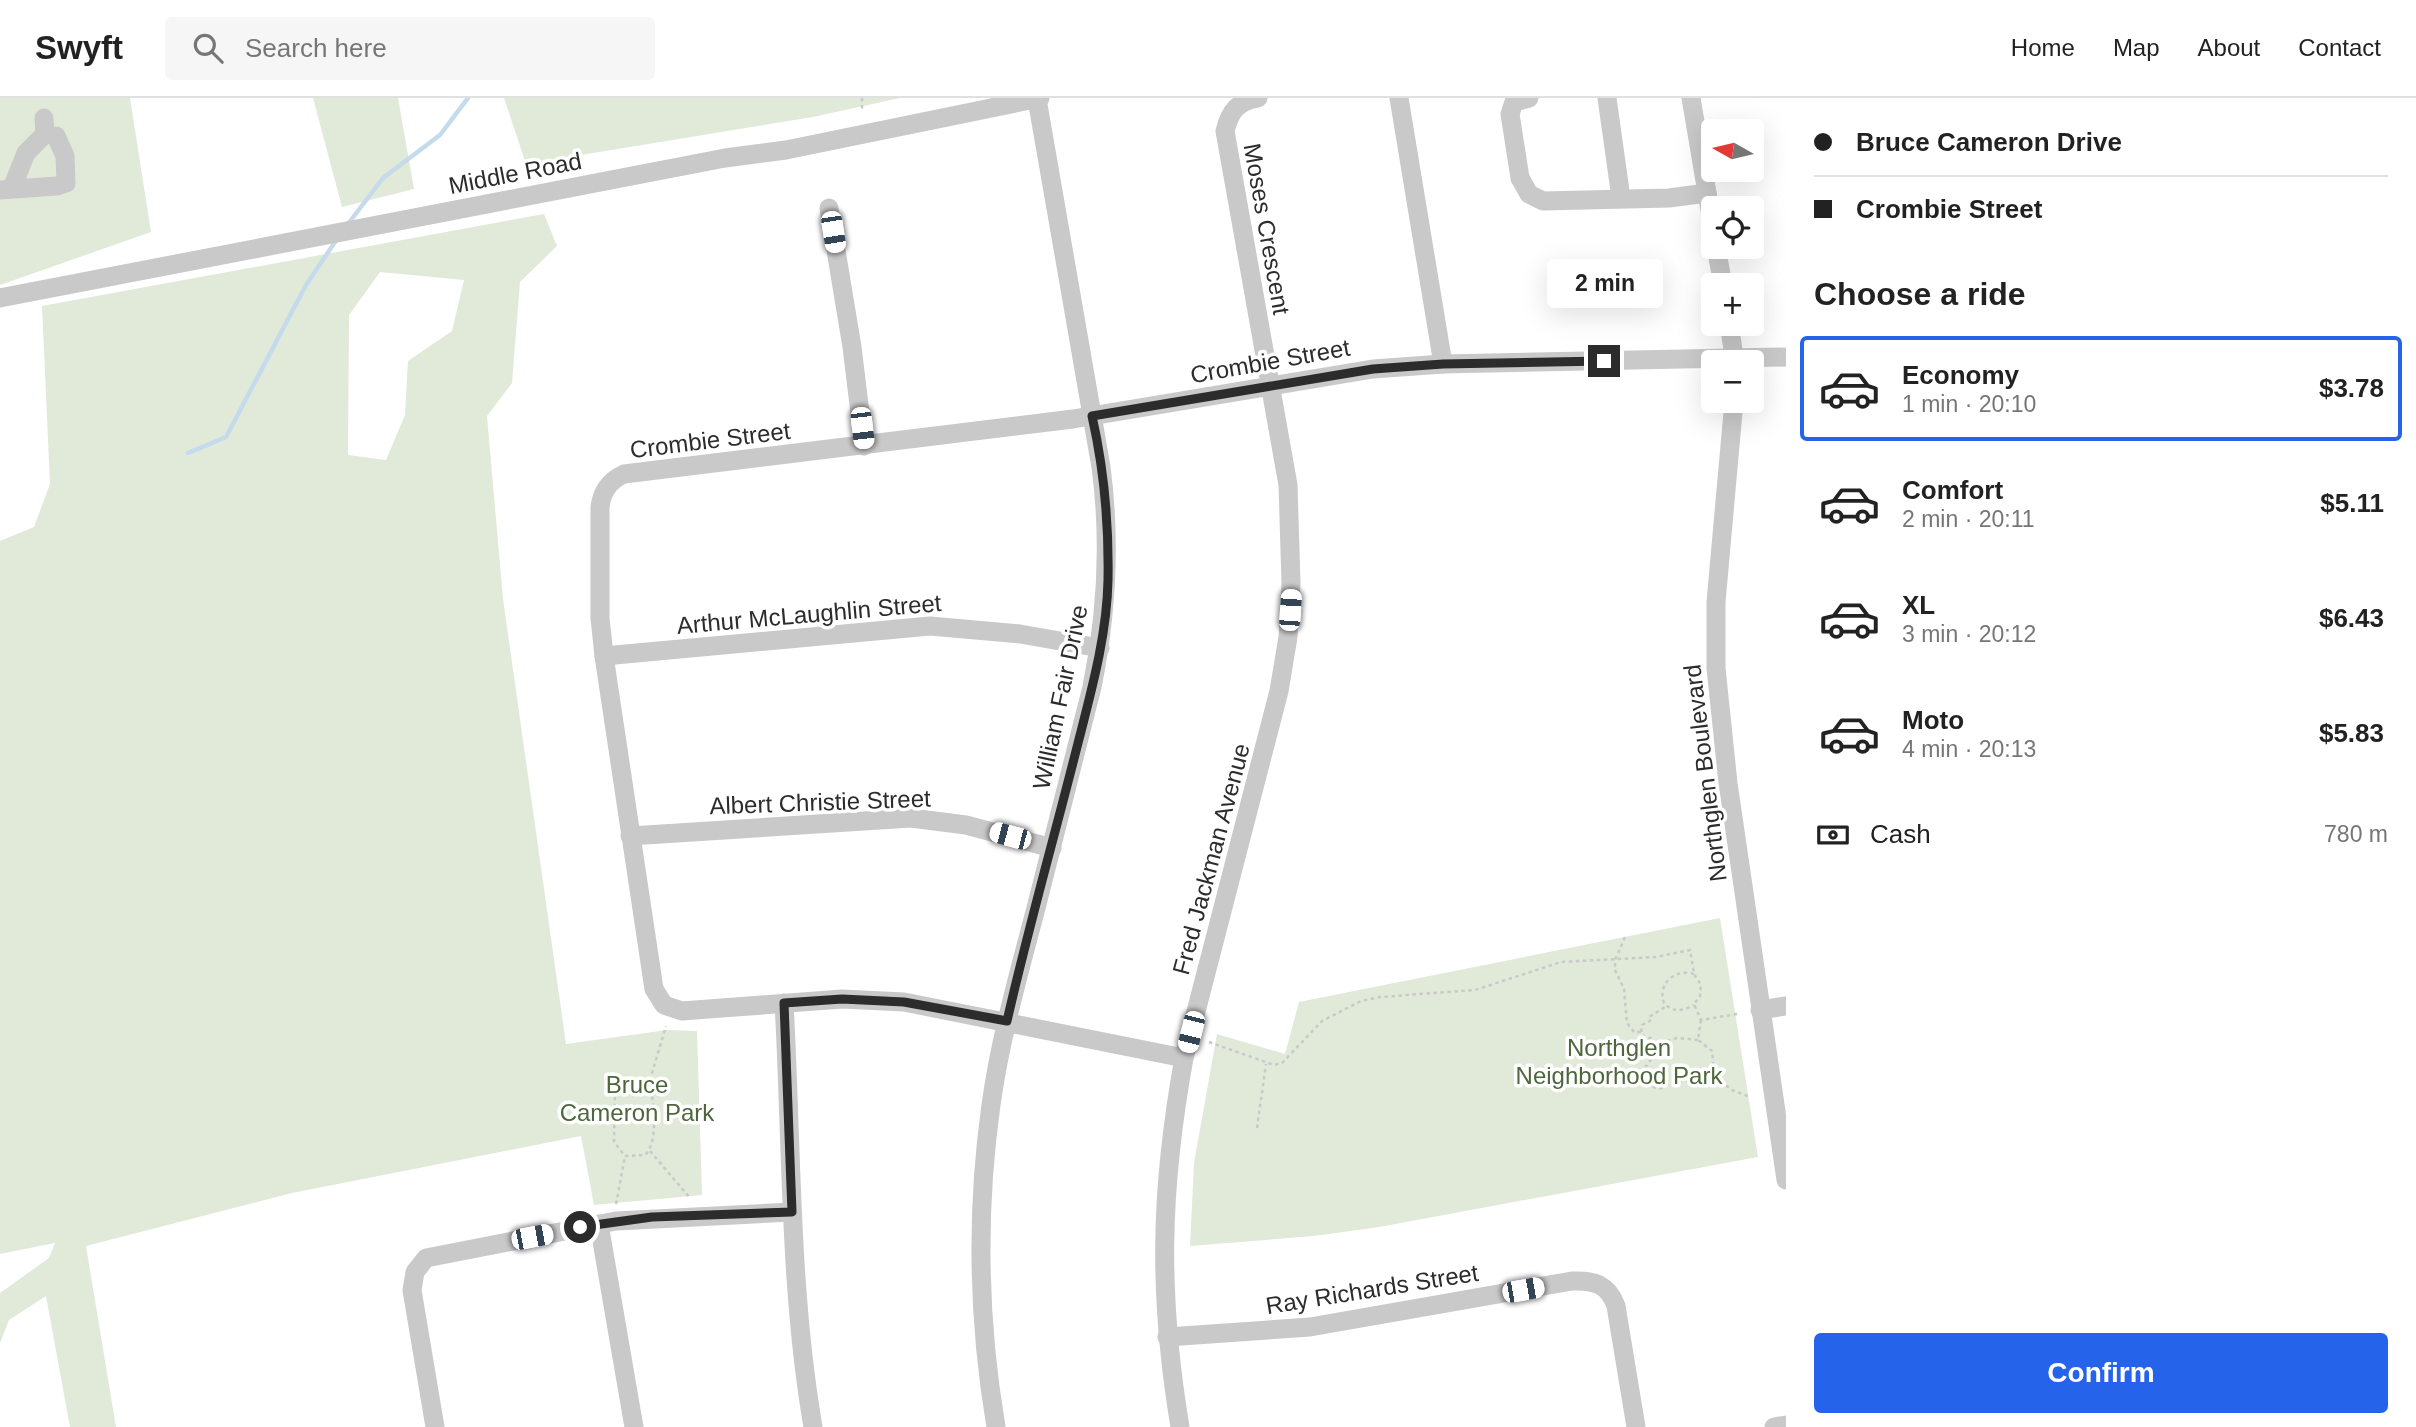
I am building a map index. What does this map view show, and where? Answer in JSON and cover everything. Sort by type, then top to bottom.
[{"type":"street","name":"Middle Road","points":[[0,298],[725,158],[786,150],[1039,98]]},
{"type":"street","name":"William Fair Drive","points":[[996,1427],[985,1351],[980,1279],[981,1223],[991,1103],[1007,1021],[1100,648],[1108,581],[1107,523],[1101,467],[1039,98]]},
{"type":"street","name":"Moses Crescent","points":[[1258,98],[1240,103],[1233,110],[1225,131],[1270,387]]},
{"type":"street","points":[[1399,98],[1443,364]]},
{"type":"street","points":[[1529,98],[1514,102],[1510,114],[1520,178],[1529,194],[1543,201],[1669,198],[1707,193]]},
{"type":"street","points":[[1606,98],[1621,198]]},
{"type":"street","points":[[1691,98],[1708,196]]},
{"type":"street","points":[[6,189],[26,153],[45,134],[44,118]]},
{"type":"street","points":[[6,189],[66,183],[65,156],[55,136]]},
{"type":"street","points":[[829,208],[852,347],[864,446]]},
{"type":"street","name":"Crombie Street","points":[[1764,358],[1786,357]]},
{"type":"street","name":"Crombie Street","points":[[1184,1058],[904,1002],[842,999],[682,1010],[664,1005],[659,1000],[654,989],[630,836],[600,618],[600,508],[602,496],[615,478],[624,474],[1092,416],[1373,369],[1443,364],[1701,360]]},
{"type":"street","name":"Fred Jackman Avenue","points":[[1180,1427],[1167,1336],[1164,1292],[1164,1210],[1174,1112],[1184,1058],[1269,734],[1288,637],[1292,583],[1291,532],[1287,485],[1270,387]]},
{"type":"street","name":"Northglen Boulevard","points":[[1733,413],[1716,602],[1716,668],[1728,783],[1786,1180]]},
{"type":"street","name":"Arthur McLaughlin Street","points":[[604,656],[930,626],[1020,634],[1100,648]]},
{"type":"street","name":"Albert Christie Street","points":[[630,836],[911,818],[966,825],[1052,848]]},
{"type":"street","points":[[784,1003],[797,1321],[813,1427]]},
{"type":"street","points":[[1760,1010],[1786,1006]]},
{"type":"street","points":[[435,1427],[412,1290],[412,1280],[420,1264],[435,1255],[599,1223],[652,1217],[792,1212]]},
{"type":"street","points":[[599,1223],[634,1427]]},
{"type":"street","name":"Ray Richards Street","points":[[1167,1336],[1310,1327],[1572,1281],[1596,1282],[1612,1295],[1616,1306],[1636,1427]]},
{"type":"street","points":[[1774,1427],[1786,1425]]},
{"type":"path","points":[[862,98],[862,111]]},
{"type":"path","points":[[1625,937],[1615,960],[1615,970],[1624,989],[1627,1023],[1634,1032],[1641,1032]]},
{"type":"path","points":[[1209,1042],[1266,1064],[1282,1063],[1322,1021],[1361,1001],[1380,997],[1475,990],[1561,962],[1615,960],[1690,950],[1693,974]]},
{"type":"path","points":[[1660,1045],[1651,1038],[1644,1038],[1642,1025],[1666,1006],[1681,1010],[1694,1004],[1701,991],[1699,979],[1693,974],[1678,973],[1666,982],[1662,993],[1666,1006]]},
{"type":"path","points":[[1694,1004],[1701,1020],[1698,1040]]},
{"type":"path","points":[[1701,1020],[1737,1014]]},
{"type":"path","points":[[625,1156],[645,1155],[650,1151],[654,1136],[649,1083],[666,1026]]},
{"type":"path","points":[[1714,1072],[1697,1084],[1678,1081],[1662,1088],[1645,1083],[1643,1073],[1660,1045],[1677,1038],[1698,1040],[1712,1051],[1714,1072],[1732,1090],[1750,1097]]},
{"type":"path","points":[[1257,1128],[1266,1064]]},
{"type":"path","points":[[616,1204],[625,1156],[614,1142],[615,1093],[624,1083],[649,1083]]},
{"type":"path","points":[[650,1151],[690,1198]]},
{"type":"green space","points":[[0,98],[130,98],[151,232],[0,285]]},
{"type":"green space","points":[[313,98],[398,98],[414,189],[342,207]]},
{"type":"green space","points":[[504,98],[900,98],[813,117],[526,164]]},
{"type":"green space","name":"Bruce Cameron Park","points":[[544,214],[557,246],[520,282],[512,383],[487,416],[503,599],[566,1044],[667,1030],[697,1031],[702,1195],[594,1205],[581,1136],[292,1193],[86,1246],[116,1427],[70,1427],[46,1296],[9,1320],[0,1343],[0,1293],[49,1258],[55,1243],[0,1254],[0,541],[34,527],[50,484],[42,306]],"holes":[[[380,272],[464,280],[452,331],[408,361],[405,415],[386,460],[348,455],[349,315]]]},
{"type":"green space","name":"Northglen Neighborhood Park","points":[[1720,918],[1758,1157],[1379,1227],[1314,1236],[1190,1246],[1194,1163],[1217,1034],[1285,1054],[1299,1002]]},
{"type":"waterway","points":[[348,224],[383,178],[440,135],[468,98]]},
{"type":"waterway","points":[[188,453],[226,437],[306,285],[337,239]]},
{"type":"route","points":[[580,1227],[652,1217],[792,1212],[784,1003],[872,999],[941,1007],[1007,1021],[1092,687],[1105,617],[1108,581],[1107,523],[1097,436],[1092,416],[1373,369],[1443,364],[1604,361]]}]
